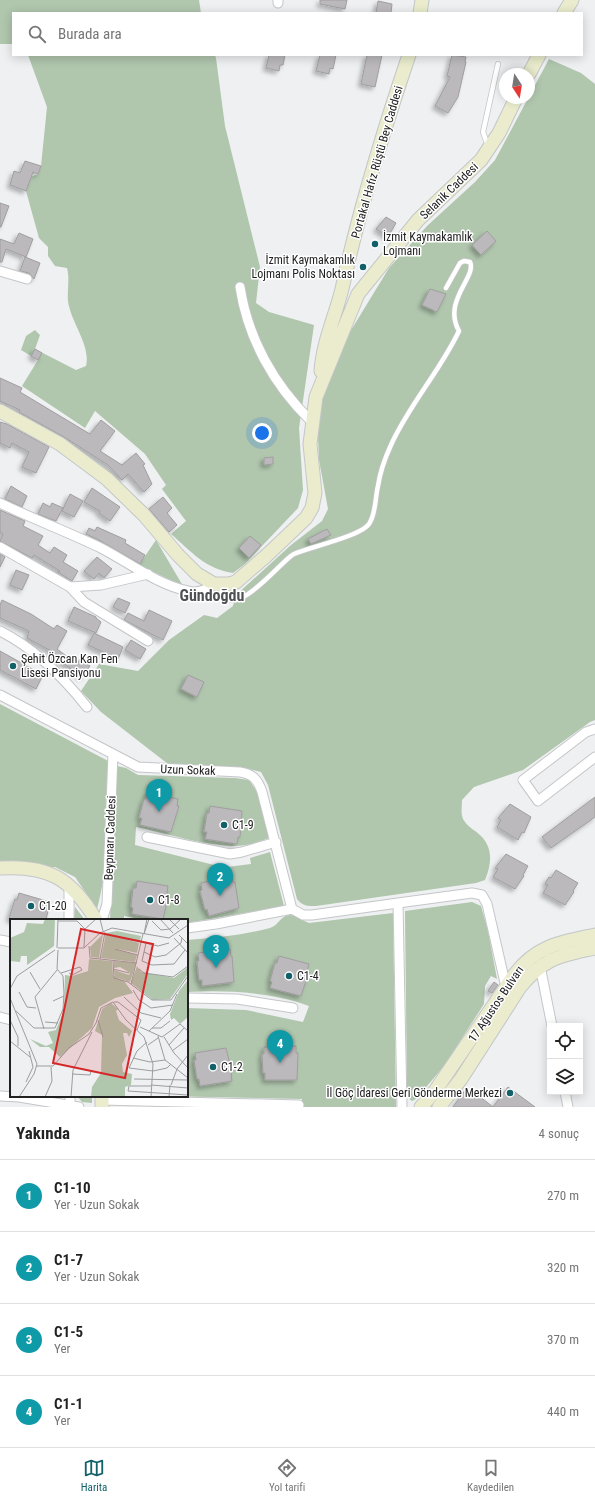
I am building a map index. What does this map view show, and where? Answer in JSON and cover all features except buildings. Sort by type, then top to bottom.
[{"type":"main road","points":[[420,12],[422,0]]},
{"type":"main road","points":[[565,12],[572,0]]},
{"type":"main road","name":"Portakal Hafız Rüştü Bey Caddesi","points":[[320,385],[323,348],[342,290],[391,107],[409,56]]},
{"type":"main road","points":[[532,68],[538,56]]},
{"type":"main road","name":"Selanik Caddesi","points":[[320,385],[358,294],[418,220],[471,170],[489,148],[513,104]]},
{"type":"main road","points":[[0,411],[60,444],[107,478],[144,515],[178,555],[197,574],[217,584],[236,582],[310,513],[315,493],[310,444],[311,421],[320,385]]},
{"type":"main road","points":[[0,868],[25,867],[44,871],[69,886],[95,919]]},
{"type":"main road","name":"17 Ağustos Bulvarı","points":[[439,1107],[454,1089],[531,969],[535,953],[550,946],[595,935]]},
{"type":"main road","name":"17 Ağustos Bulvarı","points":[[420,1107],[435,1091],[506,987],[531,969],[558,956],[595,948]]},
{"type":"street","points":[[0,271],[27,279]]},
{"type":"street","points":[[240,287],[247,322],[266,363],[281,388],[311,421]]},
{"type":"street","points":[[0,502],[101,548],[148,574],[182,590],[192,592],[203,591],[217,584]]},
{"type":"street","points":[[0,547],[70,586],[84,602],[148,641]]},
{"type":"street","points":[[70,586],[101,585],[148,574]]},
{"type":"street","points":[[0,631],[20,643],[42,660],[73,690],[87,707]]},
{"type":"street","name":"Uzun Sokak","points":[[0,695],[113,754],[144,768],[240,772],[253,775],[262,792],[292,909]]},
{"type":"street","points":[[595,729],[586,732],[523,780],[538,801],[595,756]]},
{"type":"street","name":"Beypınarı Caddesi","points":[[102,919],[107,904],[113,754]]},
{"type":"street","points":[[147,837],[230,854],[276,842]]},
{"type":"street","points":[[69,886],[69,919]]},
{"type":"street","points":[[188,928],[292,909],[303,915],[312,915],[476,892],[482,895],[487,904],[506,987]]},
{"type":"street","points":[[398,903],[402,1107]]},
{"type":"street","points":[[0,940],[10,942]]},
{"type":"street","points":[[531,969],[551,1023]]},
{"type":"street","points":[[188,998],[237,999],[293,1008]]},
{"type":"street","points":[[0,1017],[10,1020]]},
{"type":"street","points":[[566,1095],[568,1107]]},
{"type":"street","points":[[0,1096],[10,1097]]},
{"type":"street","points":[[19,1097],[59,1100],[70,1107],[79,1107]]},
{"type":"street","points":[[102,1101],[299,1105]]},
{"type":"lane","points":[[489,148],[483,132],[498,64]]},
{"type":"lane","points":[[217,584],[227,597],[239,599],[245,597],[255,591],[285,560],[302,551],[362,530],[370,523],[381,472],[390,446],[459,331],[455,322],[454,311],[460,291],[471,268],[470,262],[464,261],[460,263],[446,288]]},
{"type":"green space","points":[[0,0],[199,0],[201,12],[12,12],[12,44],[0,44]]},
{"type":"green space","points":[[28,56],[215,56],[225,126],[260,267],[256,303],[269,312],[314,325],[299,428],[303,490],[298,508],[245,564],[233,573],[223,571],[199,559],[171,534],[186,521],[162,489],[166,485],[145,454],[95,411],[85,428],[22,386],[38,360],[21,350],[26,336],[35,330],[40,335],[35,349],[76,370],[86,366],[87,358],[86,350],[68,301],[67,268],[55,266],[48,256],[48,247],[39,238],[26,191],[31,177],[38,174],[41,166],[47,107]]},
{"type":"green space","points":[[549,59],[581,73],[595,84],[595,720],[590,722],[523,770],[474,787],[462,800],[463,819],[467,825],[481,836],[490,852],[489,869],[485,880],[476,883],[316,906],[305,905],[297,899],[268,785],[261,772],[245,768],[168,764],[101,712],[81,691],[99,664],[138,671],[169,640],[204,615],[217,618],[233,606],[236,595],[291,545],[322,521],[328,509],[319,460],[318,437],[320,408],[331,372],[342,345],[389,268],[427,226],[475,182],[495,160],[525,104],[535,104],[535,85]]},
{"type":"green space","points":[[156,540],[183,586],[139,565]]},
{"type":"green space","points":[[0,704],[110,762],[106,855],[97,909],[75,877],[55,867],[0,868]]},
{"type":"green space","points":[[117,766],[126,768],[138,775],[235,778],[249,780],[257,792],[269,838],[246,845],[220,845],[136,827],[135,845],[227,867],[251,864],[250,858],[270,852],[284,906],[188,923],[188,919],[140,919],[124,916],[124,919],[110,919]]},
{"type":"green space","points":[[472,902],[481,906],[488,931],[497,979],[491,976],[485,986],[484,1004],[444,1066],[416,1099],[412,1101],[407,1097],[405,911]]},
{"type":"green space","points":[[75,907],[84,919],[74,919]]},
{"type":"green space","points":[[393,913],[396,1107],[302,1107],[302,1099],[188,1097],[188,1008],[246,1010],[303,1022],[309,1006],[294,1001],[249,993],[218,991],[188,992],[188,940],[250,933],[270,928],[287,915],[295,916],[309,923]]},
{"type":"green space","points":[[78,1097],[92,1097],[92,1103],[82,1102]]},
{"type":"place","name":"İzmit Kaymakamlık Lojmanı","points":[[375,244]]},
{"type":"place","name":"İzmit Kaymakamlık Lojmanı Polis Noktası","points":[[363,267]]},
{"type":"place","name":"Şehit Özcan Kan Fen Lisesi Pansiyonu","points":[[13,666]]},
{"type":"place","name":"C1-10","points":[[159,812]]},
{"type":"place","name":"C1-9","points":[[224,825]]},
{"type":"place","name":"C1-7","points":[[220,896]]},
{"type":"place","name":"C1-8","points":[[150,900]]},
{"type":"place","name":"C1-20","points":[[31,906]]},
{"type":"place","name":"C1-5","points":[[216,968]]},
{"type":"place","name":"C1-4","points":[[289,976]]},
{"type":"place","name":"C1-1","points":[[280,1063]]},
{"type":"place","name":"C1-2","points":[[213,1067]]},
{"type":"place","name":"İl Göç İdaresi Geri Gönderme Merkezi","points":[[510,1093]]},
{"type":"district","name":"Gündoğdu","points":[[212,595]]}]
